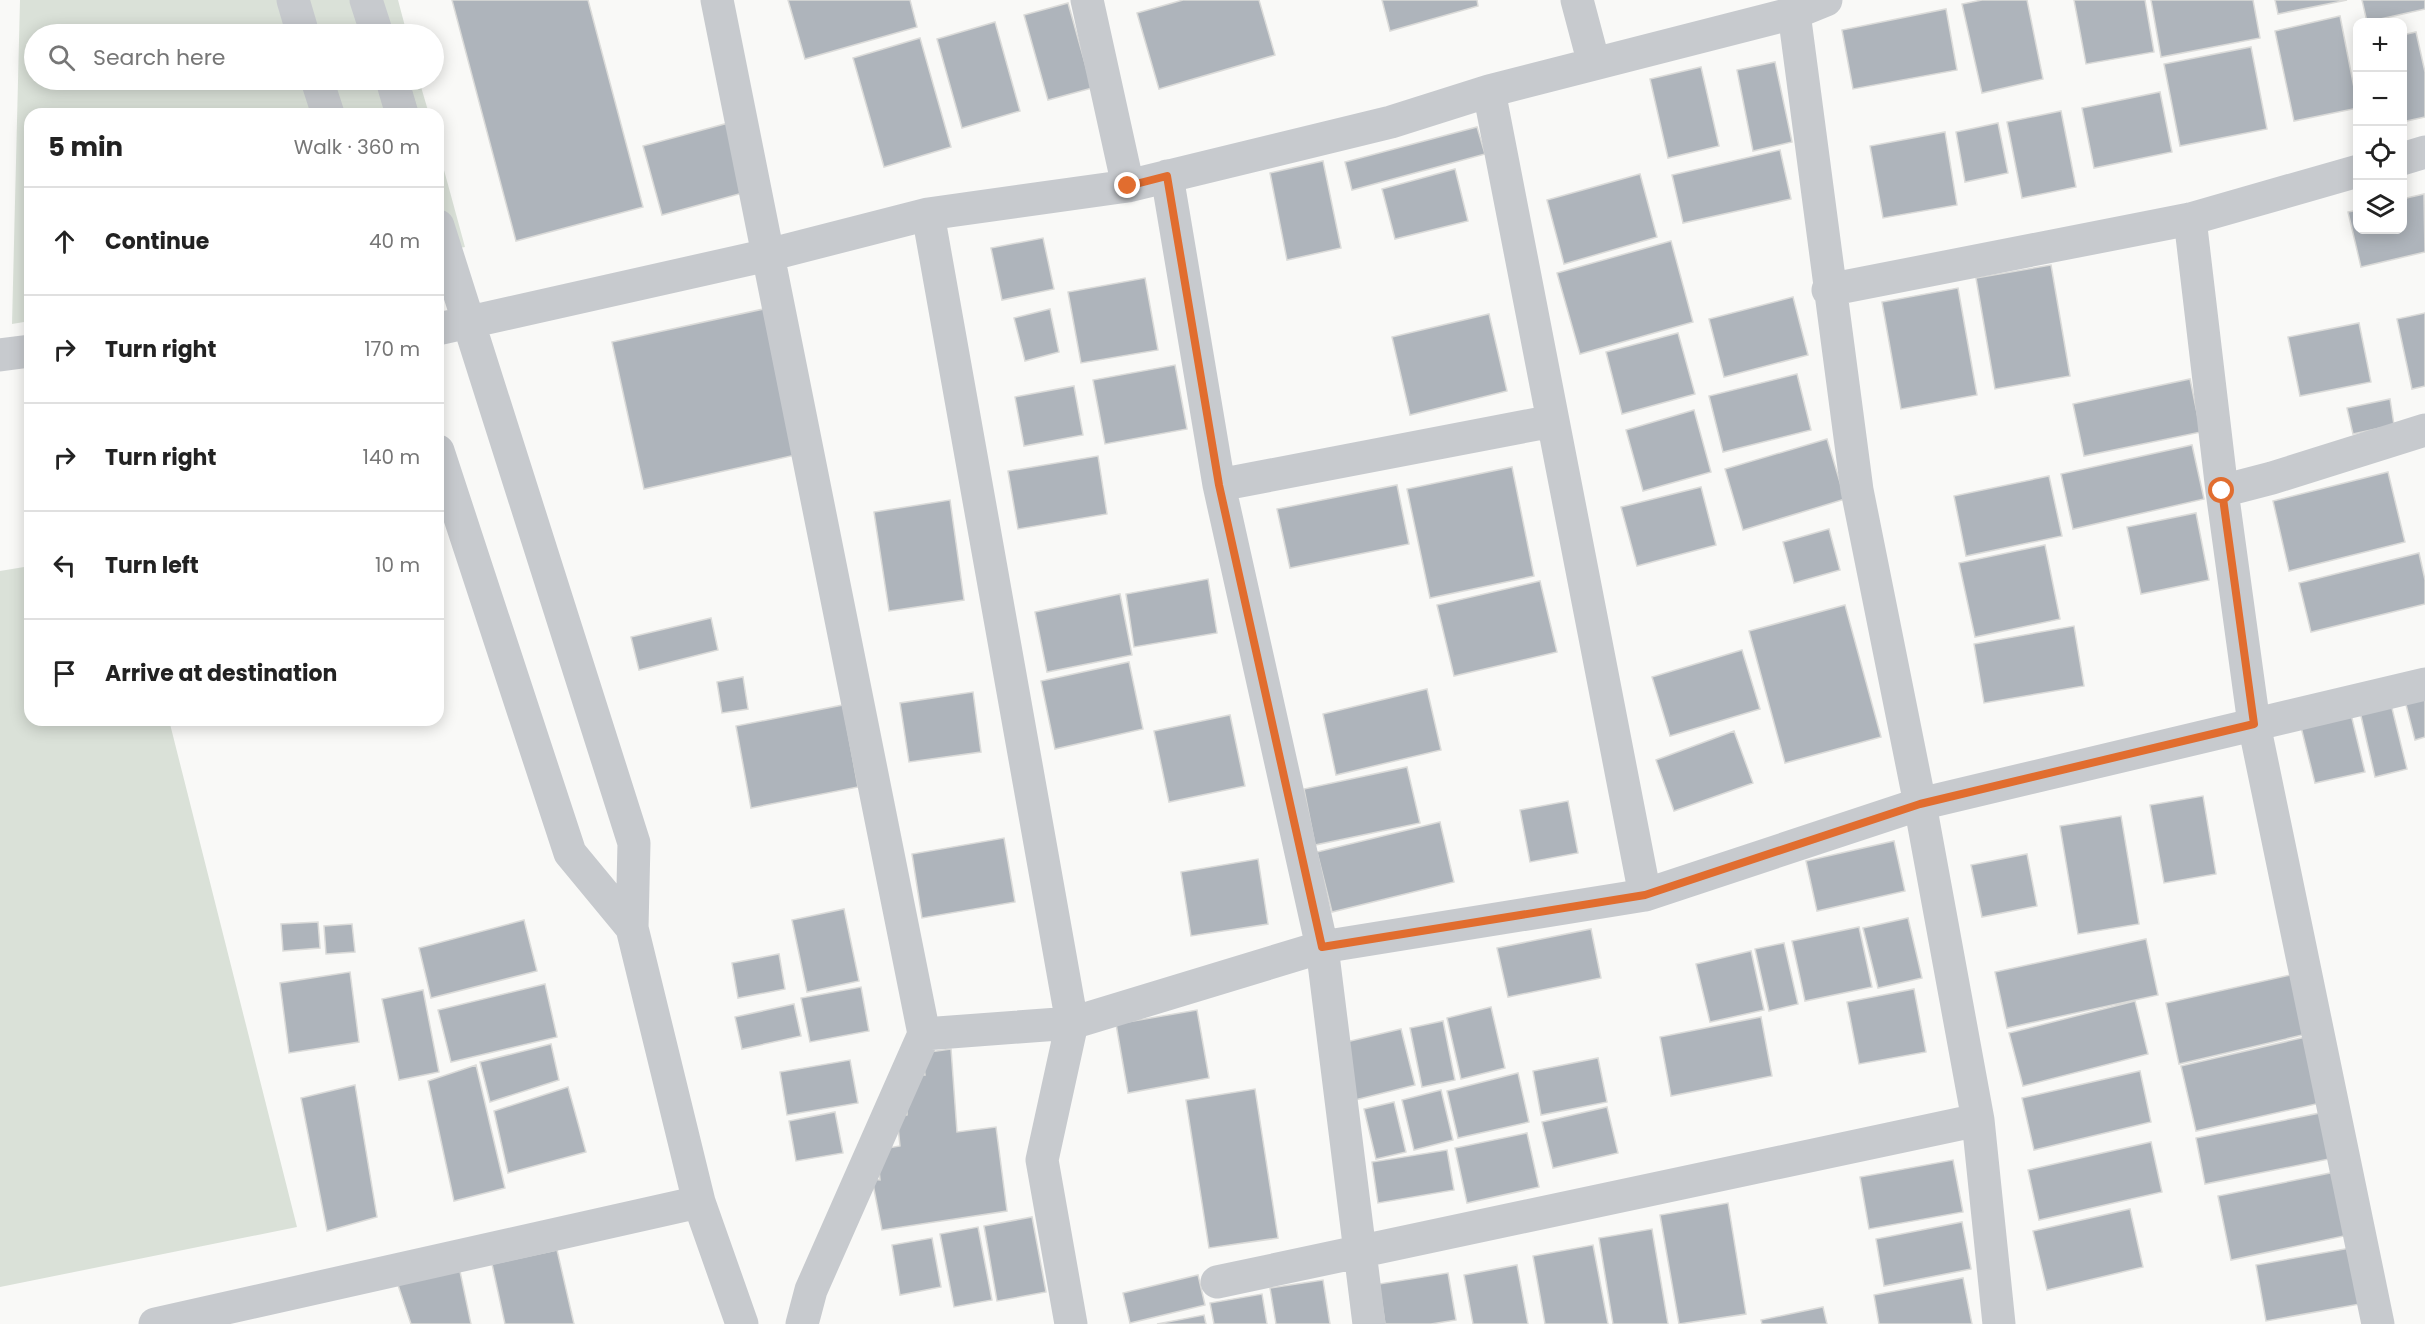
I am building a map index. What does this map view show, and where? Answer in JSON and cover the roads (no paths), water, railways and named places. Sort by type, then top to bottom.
[{"type":"street","points":[[292,0],[300,24]]},
{"type":"street","points":[[366,0],[374,24]]},
{"type":"street","points":[[717,0],[924,1034],[811,1290],[802,1324]]},
{"type":"street","points":[[1087,0],[1128,186]]},
{"type":"street","points":[[1577,0],[1594,64]]},
{"type":"street","points":[[453,326],[768,255],[928,214],[1128,186],[1391,122],[1489,91],[1794,13],[1826,0]]},
{"type":"street","points":[[1794,13],[1828,290],[1857,490],[1920,804],[1978,1120],[1999,1324]]},
{"type":"street","points":[[320,90],[326,108]]},
{"type":"street","points":[[395,90],[400,108]]},
{"type":"street","points":[[1489,91],[1645,895]]},
{"type":"street","points":[[2407,158],[2425,152]]},
{"type":"street","points":[[1828,290],[2190,219],[2353,172]]},
{"type":"street","points":[[1167,176],[1219,485],[1322,947],[1369,1324]]},
{"type":"street","points":[[928,214],[1072,1023],[1042,1160],[1071,1324]]},
{"type":"street","points":[[2190,219],[2222,491],[2254,724],[2378,1324]]},
{"type":"street","points":[[444,266],[453,326],[634,843],[632,928],[699,1202],[742,1324]]},
{"type":"street","points":[[0,355],[24,352]]},
{"type":"street","points":[[1219,485],[1553,421]]},
{"type":"street","points":[[2222,491],[2272,478],[2425,430]]},
{"type":"street","points":[[444,469],[570,853],[632,928]]},
{"type":"street","points":[[924,1034],[1072,1023],[1322,947],[1645,895],[1920,804],[2425,684]]},
{"type":"street","points":[[1217,1282],[1978,1120]]},
{"type":"street","points":[[155,1324],[699,1202]]}]
